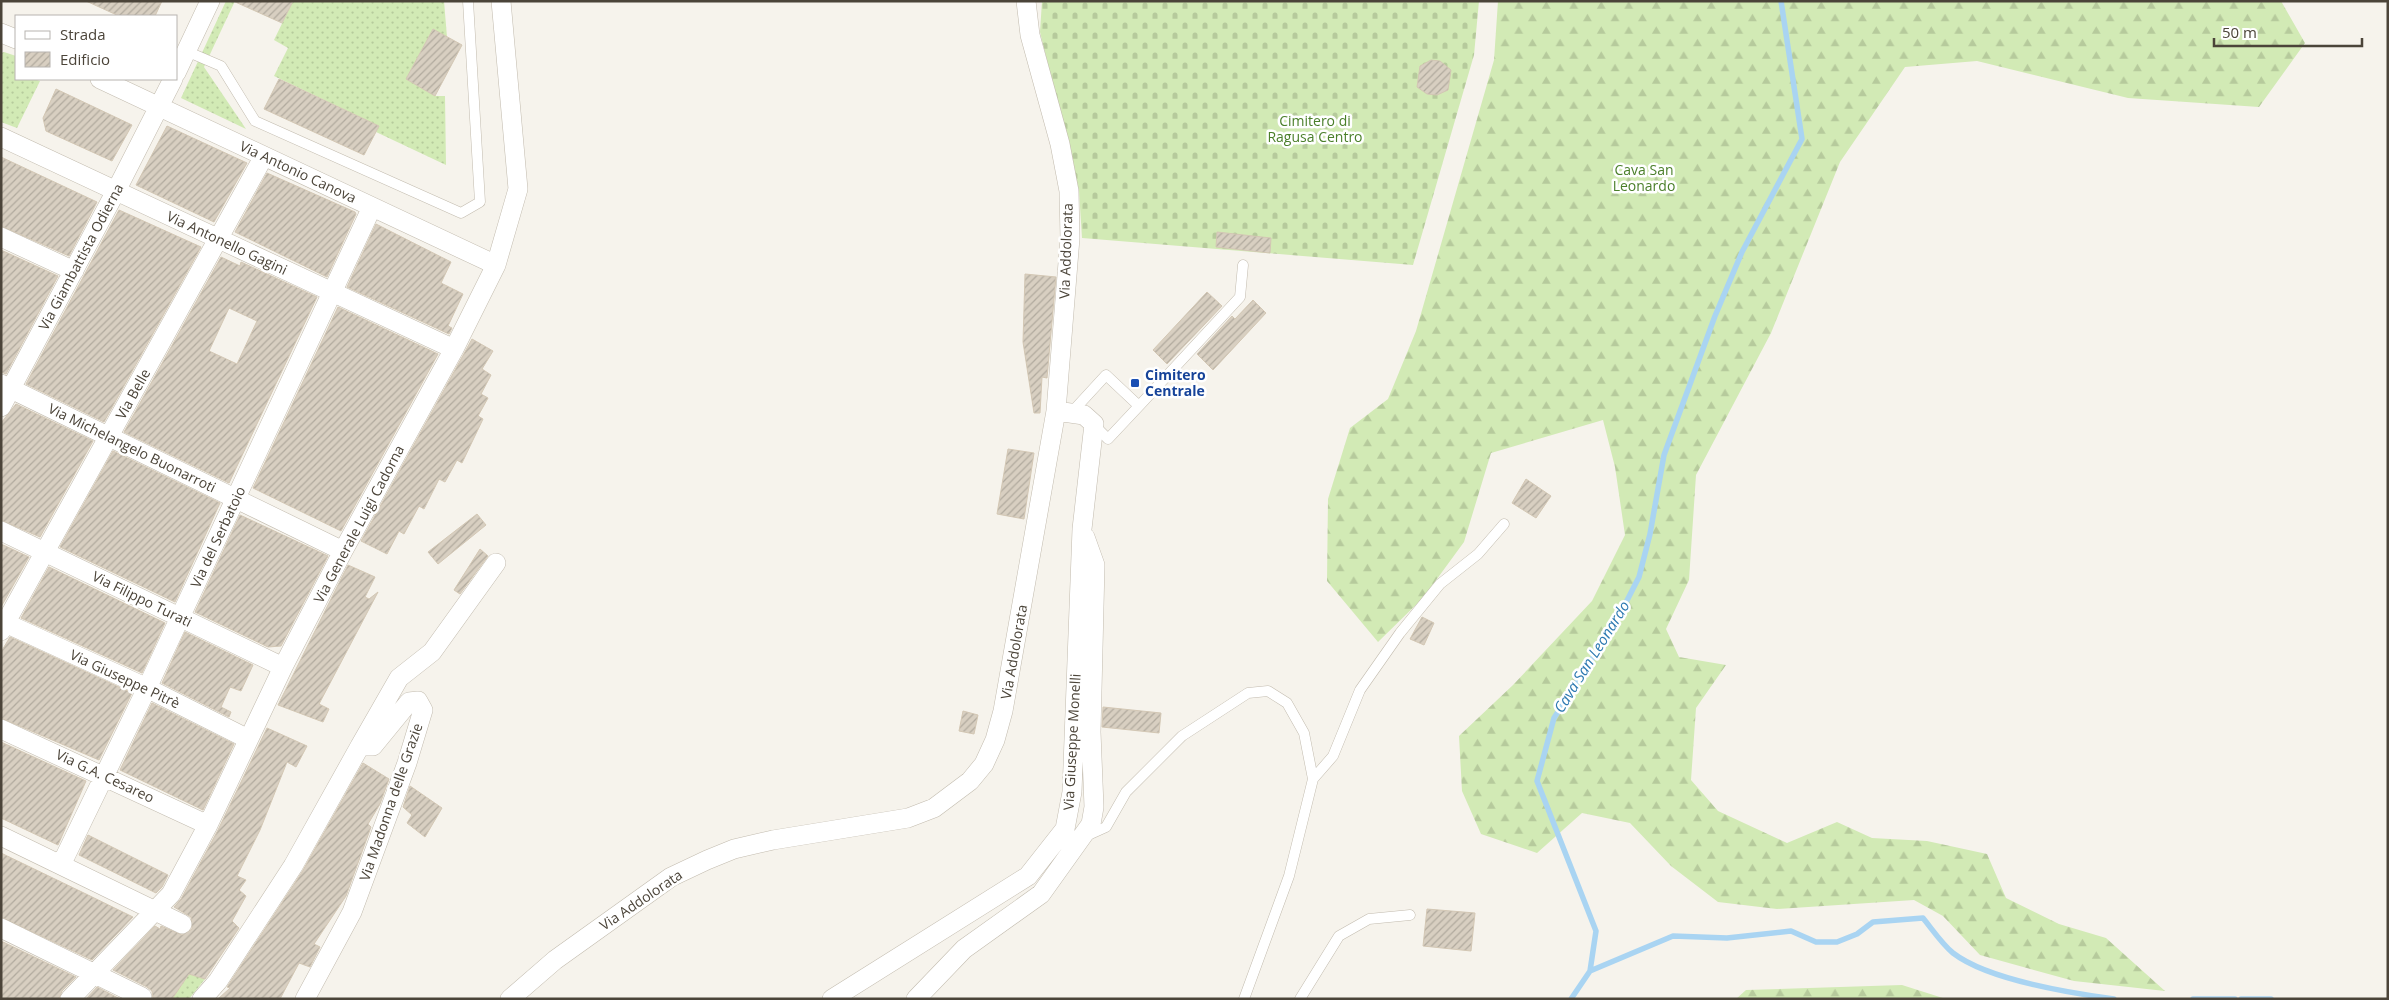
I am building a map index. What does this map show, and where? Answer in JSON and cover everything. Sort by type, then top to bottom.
[{"type":"street","points":[[178,69],[210,1]]},
{"type":"street","name":"Via Generale Luigi Cadorna","points":[[70,999],[171,894],[208,825],[283,667],[343,551],[454,349],[496,265],[518,189],[501,1]]},
{"type":"street","name":"Via Addolorata","points":[[510,999],[555,960],[671,878],[707,860],[734,849],[772,840],[908,818],[934,808],[970,782],[984,764],[995,740],[1003,710],[1064,411],[1070,238],[1069,191],[1060,144],[1030,35],[1026,1]]},
{"type":"street","name":"Via Antonio Canova","points":[[102,80],[496,265]]},
{"type":"street","name":"Via Giambattista Odierna","points":[[1,407],[6,386],[74,271],[174,80]]},
{"type":"street","name":"Via Antonello Gagini","points":[[1,137],[454,349]]},
{"type":"street","name":"Via Belle","points":[[3,625],[264,156]]},
{"type":"street","name":"Via del Serbatoio","points":[[61,865],[147,688],[372,207]]},
{"type":"street","points":[[1,236],[74,271]]},
{"type":"street","name":"Via Michelangelo Buonarroti","points":[[6,386],[343,551]]},
{"type":"street","points":[[1064,411],[1084,415],[1094,424]]},
{"type":"street","name":"Via Giuseppe Monelli","points":[[832,999],[1028,876],[1065,829],[1072,792],[1082,529],[1094,424]]},
{"type":"street","points":[[916,999],[964,949],[1040,894],[1091,824],[1094,807],[1091,732],[1095,565],[1082,529]]},
{"type":"street","name":"Via Filippo Turati","points":[[1,531],[283,667]]},
{"type":"street","points":[[202,999],[218,981],[292,866],[399,678],[432,652],[496,563]]},
{"type":"street","name":"Via Giuseppe Pitrè","points":[[3,625],[147,688],[248,739]]},
{"type":"street","name":"Via Madonna delle Grazie","points":[[305,999],[352,912],[407,763],[423,710],[421,704],[413,700],[409,702],[373,746],[360,746]]},
{"type":"street","name":"Via G.A. Cesareo","points":[[1,729],[104,775],[208,825]]},
{"type":"street","points":[[1,836],[182,924]]},
{"type":"street","points":[[1,928],[142,997]]},
{"type":"lane","points":[[186,51],[221,66],[255,121],[461,212],[480,202],[468,1]]},
{"type":"lane","points":[[1094,424],[1108,439],[1240,297],[1243,265]]},
{"type":"lane","points":[[1064,411],[1106,375],[1138,406]]},
{"type":"lane","points":[[1313,779],[1332,756],[1360,690],[1400,633],[1440,584],[1478,554],[1504,524]]},
{"type":"lane","points":[[1082,838],[1106,827],[1126,792],[1182,736],[1248,693],[1268,691],[1287,703],[1304,733],[1313,779],[1289,876],[1244,999]]},
{"type":"lane","points":[[1300,999],[1339,936],[1369,919],[1410,915]]},
{"type":"green space","points":[[226,1],[235,1],[204,67],[246,129],[181,98]]},
{"type":"green space","points":[[293,1],[444,1],[447,37],[433,29],[406,79],[435,96],[445,96],[446,165],[376,132],[379,126],[274,76],[288,48],[274,40]]},
{"type":"green space","name":"Cimitero di Ragusa Centro","points":[[1042,1],[1479,1],[1474,55],[1413,265],[1082,238],[1079,191],[1040,32]]},
{"type":"green space","name":"Cava San Leonardo","points":[[1498,1],[2281,1],[2305,43],[2259,107],[2128,98],[1977,61],[1905,67],[1840,162],[1771,333],[1696,475],[1689,580],[1666,629],[1679,657],[1726,665],[1696,708],[1691,780],[1718,811],[1787,843],[1837,822],[1872,838],[1927,841],[1987,854],[2006,898],[2059,924],[2106,938],[2165,991],[2074,981],[1980,955],[1943,916],[1914,900],[1777,909],[1718,902],[1671,866],[1630,823],[1582,813],[1537,853],[1481,834],[1462,791],[1459,736],[1513,685],[1592,601],[1625,535],[1615,467],[1603,420],[1491,453],[1464,542],[1423,598],[1378,642],[1327,581],[1328,499],[1350,428],[1388,399],[1416,331],[1494,60]]},
{"type":"green space","points":[[4,52],[15,56],[15,80],[40,81],[17,128],[1,122],[1,53]]},
{"type":"green space","points":[[189,974],[205,979],[189,999],[172,999]]},
{"type":"green space","points":[[1902,985],[1946,999],[1736,999],[1746,990]]},
{"type":"building","points":[[86,1],[162,1],[155,15],[117,15]]},
{"type":"building","points":[[233,1],[293,1],[282,23]]},
{"type":"building","points":[[433,29],[462,45],[435,96],[406,79]]},
{"type":"building","points":[[1431,60],[1440,61],[1451,70],[1448,90],[1437,95],[1427,94],[1417,87],[1420,66]]},
{"type":"building","points":[[279,79],[379,126],[364,155],[264,109]]},
{"type":"building","points":[[56,89],[132,125],[112,161],[46,131],[43,118]]},
{"type":"building","points":[[167,126],[247,163],[214,222],[136,185]]},
{"type":"building","points":[[1,157],[97,202],[69,256],[1,226]]},
{"type":"building","points":[[267,173],[355,212],[356,214],[327,277],[235,232]]},
{"type":"building","points":[[119,210],[201,247],[104,422],[26,384]]},
{"type":"building","points":[[376,224],[451,262],[441,283],[463,294],[448,326],[452,328],[449,334],[347,287]]},
{"type":"building","points":[[1217,232],[1271,238],[1270,253],[1216,247]]},
{"type":"building","points":[[1,250],[58,276],[6,374],[1,372]]},
{"type":"building","points":[[221,257],[240,266],[241,262],[317,297],[229,483],[124,432]],"holes":[[[229,308],[257,321],[237,364],[209,351]]]},
{"type":"building","points":[[1025,274],[1056,277],[1047,378],[1042,377],[1040,413],[1034,413],[1023,342]]},
{"type":"building","points":[[1207,292],[1222,306],[1167,364],[1153,350]]},
{"type":"building","points":[[1253,300],[1266,313],[1213,370],[1197,354],[1232,316],[1235,319]]},
{"type":"building","points":[[338,307],[438,354],[341,531],[253,488]]},
{"type":"building","points":[[472,339],[493,351],[482,369],[491,375],[481,394],[488,398],[478,416],[483,419],[462,463],[457,460],[445,482],[439,479],[424,509],[419,506],[404,534],[399,531],[387,554],[361,541]]},
{"type":"building","points":[[16,404],[93,441],[40,537],[1,520],[1,423]]},
{"type":"building","points":[[1008,449],[1034,453],[1024,519],[997,514]]},
{"type":"building","points":[[113,451],[220,503],[175,602],[60,547]]},
{"type":"building","points":[[1526,479],[1551,496],[1536,518],[1512,503]]},
{"type":"building","points":[[477,514],[486,525],[438,564],[428,552]]},
{"type":"building","points":[[240,515],[328,556],[281,646],[268,647],[195,612]]},
{"type":"building","points":[[1,544],[29,557],[1,607]]},
{"type":"building","points":[[480,549],[488,556],[460,594],[454,590]]},
{"type":"building","points":[[348,565],[375,577],[365,597],[369,599],[378,592],[319,704],[329,709],[323,722],[278,705]]},
{"type":"building","points":[[49,567],[165,623],[142,673],[21,618]]},
{"type":"building","points":[[1422,617],[1434,623],[1424,645],[1410,639]]},
{"type":"building","points":[[185,632],[253,665],[241,691],[230,687],[221,707],[231,712],[229,717],[162,683]]},
{"type":"building","points":[[10,637],[132,693],[99,760],[1,718],[1,652]]},
{"type":"building","points":[[152,703],[234,744],[203,810],[120,770]]},
{"type":"building","points":[[1103,707],[1161,713],[1159,733],[1102,727]]},
{"type":"building","points":[[963,711],[978,715],[974,734],[959,731]]},
{"type":"building","points":[[267,728],[307,746],[296,767],[287,762],[260,830],[237,876],[246,880],[239,890],[246,896],[232,921],[239,928],[205,979],[189,974],[172,999],[153,999],[152,991],[147,987],[113,970],[155,926],[160,929],[161,926],[182,935],[192,929],[191,917],[174,907],[181,899],[218,830]]},
{"type":"building","points":[[1,742],[86,781],[58,845],[1,818]]},
{"type":"building","points":[[363,763],[389,779],[380,804],[368,824],[371,827],[346,896],[314,944],[320,947],[310,967],[299,963],[280,999],[218,999],[230,988],[227,987],[302,872]]},
{"type":"building","points":[[410,786],[442,808],[425,837],[407,823],[412,815],[403,807]]},
{"type":"building","points":[[88,835],[168,875],[162,887],[156,893],[79,855]]},
{"type":"building","points":[[1,853],[133,917],[92,960],[1,917]]},
{"type":"building","points":[[1427,909],[1475,913],[1471,951],[1423,946]]},
{"type":"building","points":[[1,941],[76,977],[62,991],[59,999],[1,999]]},
{"type":"building","points":[[97,987],[120,999],[86,999]]},
{"type":"waterway","name":"Cava San Leonardo","points":[[1571,999],[1590,971],[1596,931],[1537,781],[1554,718],[1617,620],[1639,577],[1650,534],[1664,455],[1715,316],[1742,252],[1802,139],[1781,1]]},
{"type":"waterway","points":[[1590,971],[1673,936],[1727,938],[1791,931],[1816,942],[1837,942],[1857,934],[1873,922],[1923,918],[1953,953],[1987,971],[2030,984],[2114,999]]},
{"type":"waterway","points":[[2193,999],[2235,999]]},
{"type":"waterway","points":[[2241,999],[2271,999]]},
{"type":"place","name":"Cimitero Centrale","points":[[1135,383]]}]
